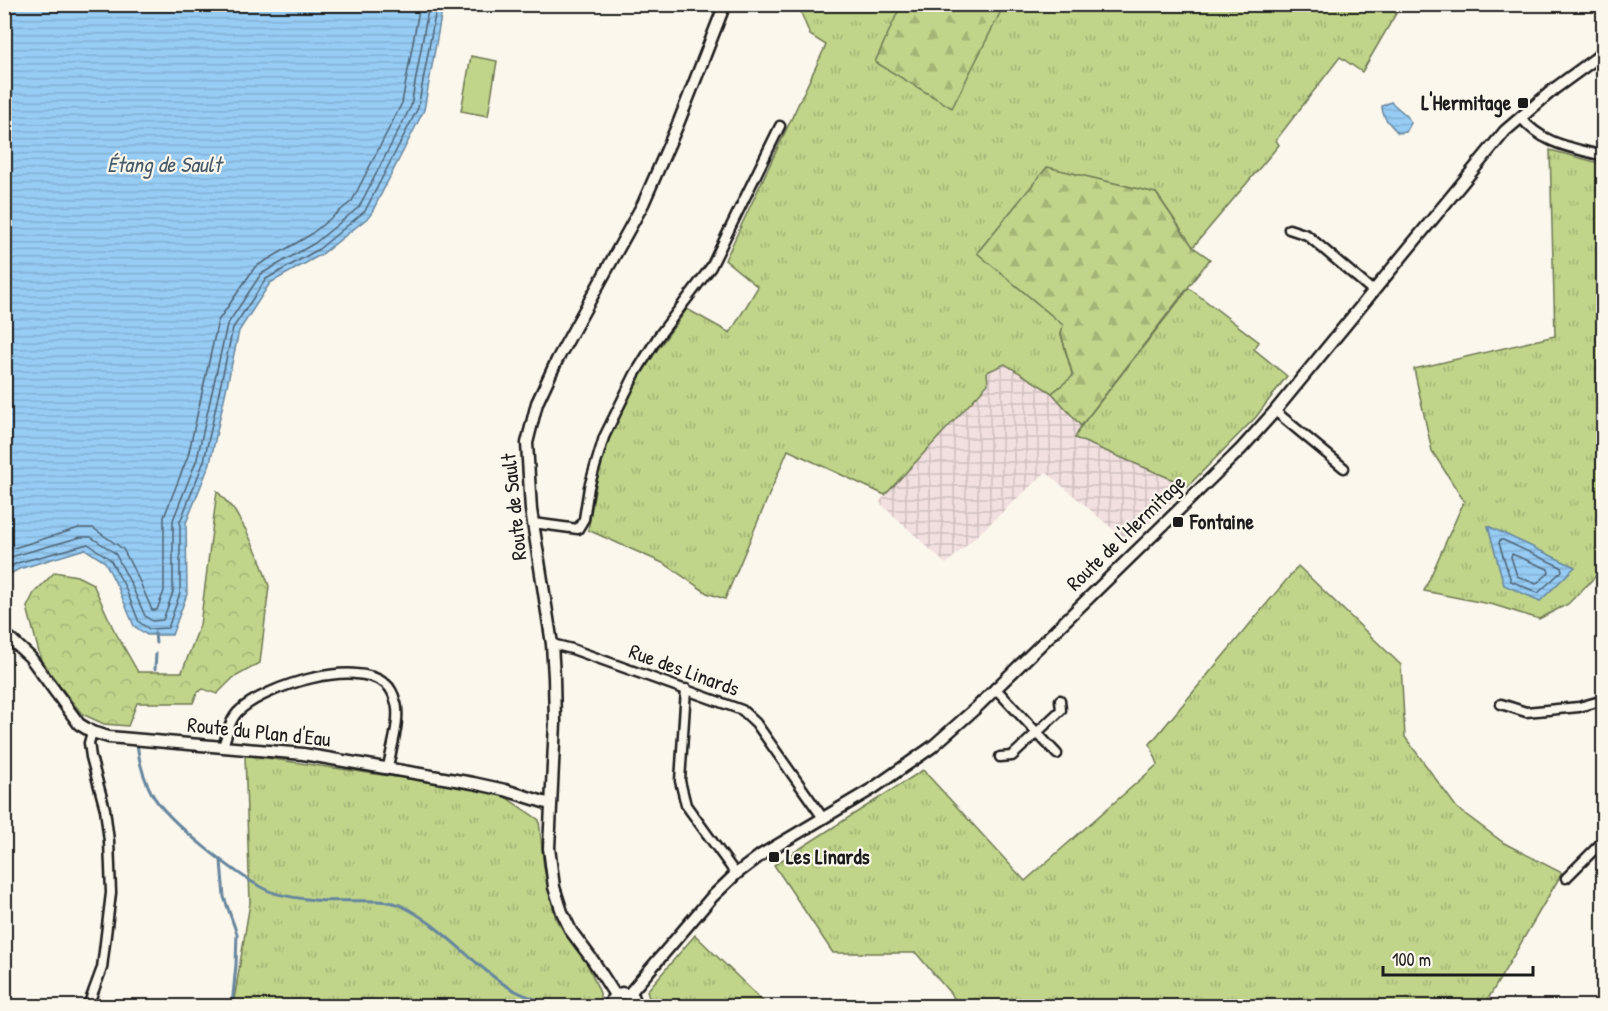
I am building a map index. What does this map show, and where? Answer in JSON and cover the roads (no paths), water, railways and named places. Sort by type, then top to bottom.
[{"type":"street","name":"Route de Sault","points":[[615,995],[571,931],[554,887],[549,848],[555,723],[552,644],[533,523],[527,443],[537,403],[557,360],[643,204],[678,124],[725,4]]},
{"type":"street","name":"Route de l'Hermitage","points":[[629,993],[711,897],[736,874],[761,855],[872,789],[932,747],[995,688],[1241,449],[1275,411],[1483,156],[1520,117],[1604,51]]},
{"type":"street","points":[[1520,117],[1546,140],[1604,156]]},
{"type":"street","points":[[533,523],[578,529],[584,519],[589,488],[604,436],[634,374],[658,337],[711,267],[780,126]]},
{"type":"street","points":[[1289,229],[1306,235],[1373,291]]},
{"type":"street","points":[[1275,411],[1344,468]]},
{"type":"street","points":[[4,633],[42,671],[80,724],[92,732],[89,743],[105,809],[111,892],[102,968],[88,1006]]},
{"type":"street","name":"Rue des Linards","points":[[552,644],[572,649],[742,710],[750,716],[823,818]]},
{"type":"street","points":[[223,747],[231,723],[238,711],[264,693],[300,681],[340,673],[366,675],[387,684],[397,702],[397,723],[388,767]]},
{"type":"street","points":[[995,688],[1057,754]]},
{"type":"street","points":[[686,689],[681,793],[686,805],[736,874]]},
{"type":"street","points":[[1000,757],[1012,756],[1060,710],[1060,700]]},
{"type":"street","points":[[1502,704],[1526,711],[1555,710],[1604,700]]},
{"type":"street","name":"Route du Plan d'Eau","points":[[92,732],[109,737],[303,754],[388,767],[473,783],[550,804]]},
{"type":"street","points":[[1566,878],[1604,840]]},
{"type":"street","points":[[610,1006],[615,995],[622,993],[629,993],[635,999],[637,1006]]},
{"type":"water","name":"Étang de Sault","points":[[5,4],[443,5],[424,110],[370,216],[322,254],[270,283],[239,331],[210,463],[186,523],[187,594],[172,635],[147,635],[134,626],[105,562],[85,549],[19,569],[5,577]]},
{"type":"water","points":[[1391,102],[1407,116],[1411,123],[1406,132],[1398,133],[1385,118],[1382,106]]},
{"type":"water","points":[[1488,526],[1575,567],[1540,601],[1504,585]]},
{"type":"waterway","points":[[155,633],[156,643]]},
{"type":"waterway","points":[[155,669],[156,654]]},
{"type":"waterway","points":[[137,744],[146,781],[159,804],[204,847],[240,874],[269,891],[285,896],[323,901],[382,901],[400,905],[428,922],[505,985],[523,995],[556,1006]]},
{"type":"waterway","points":[[221,861],[224,897],[237,934],[232,1006]]},
{"type":"place","name":"L'Hermitage","points":[[1523,103]]},
{"type":"place","name":"Fontaine","points":[[1178,522]]},
{"type":"place","name":"Les Linards","points":[[774,857]]}]
